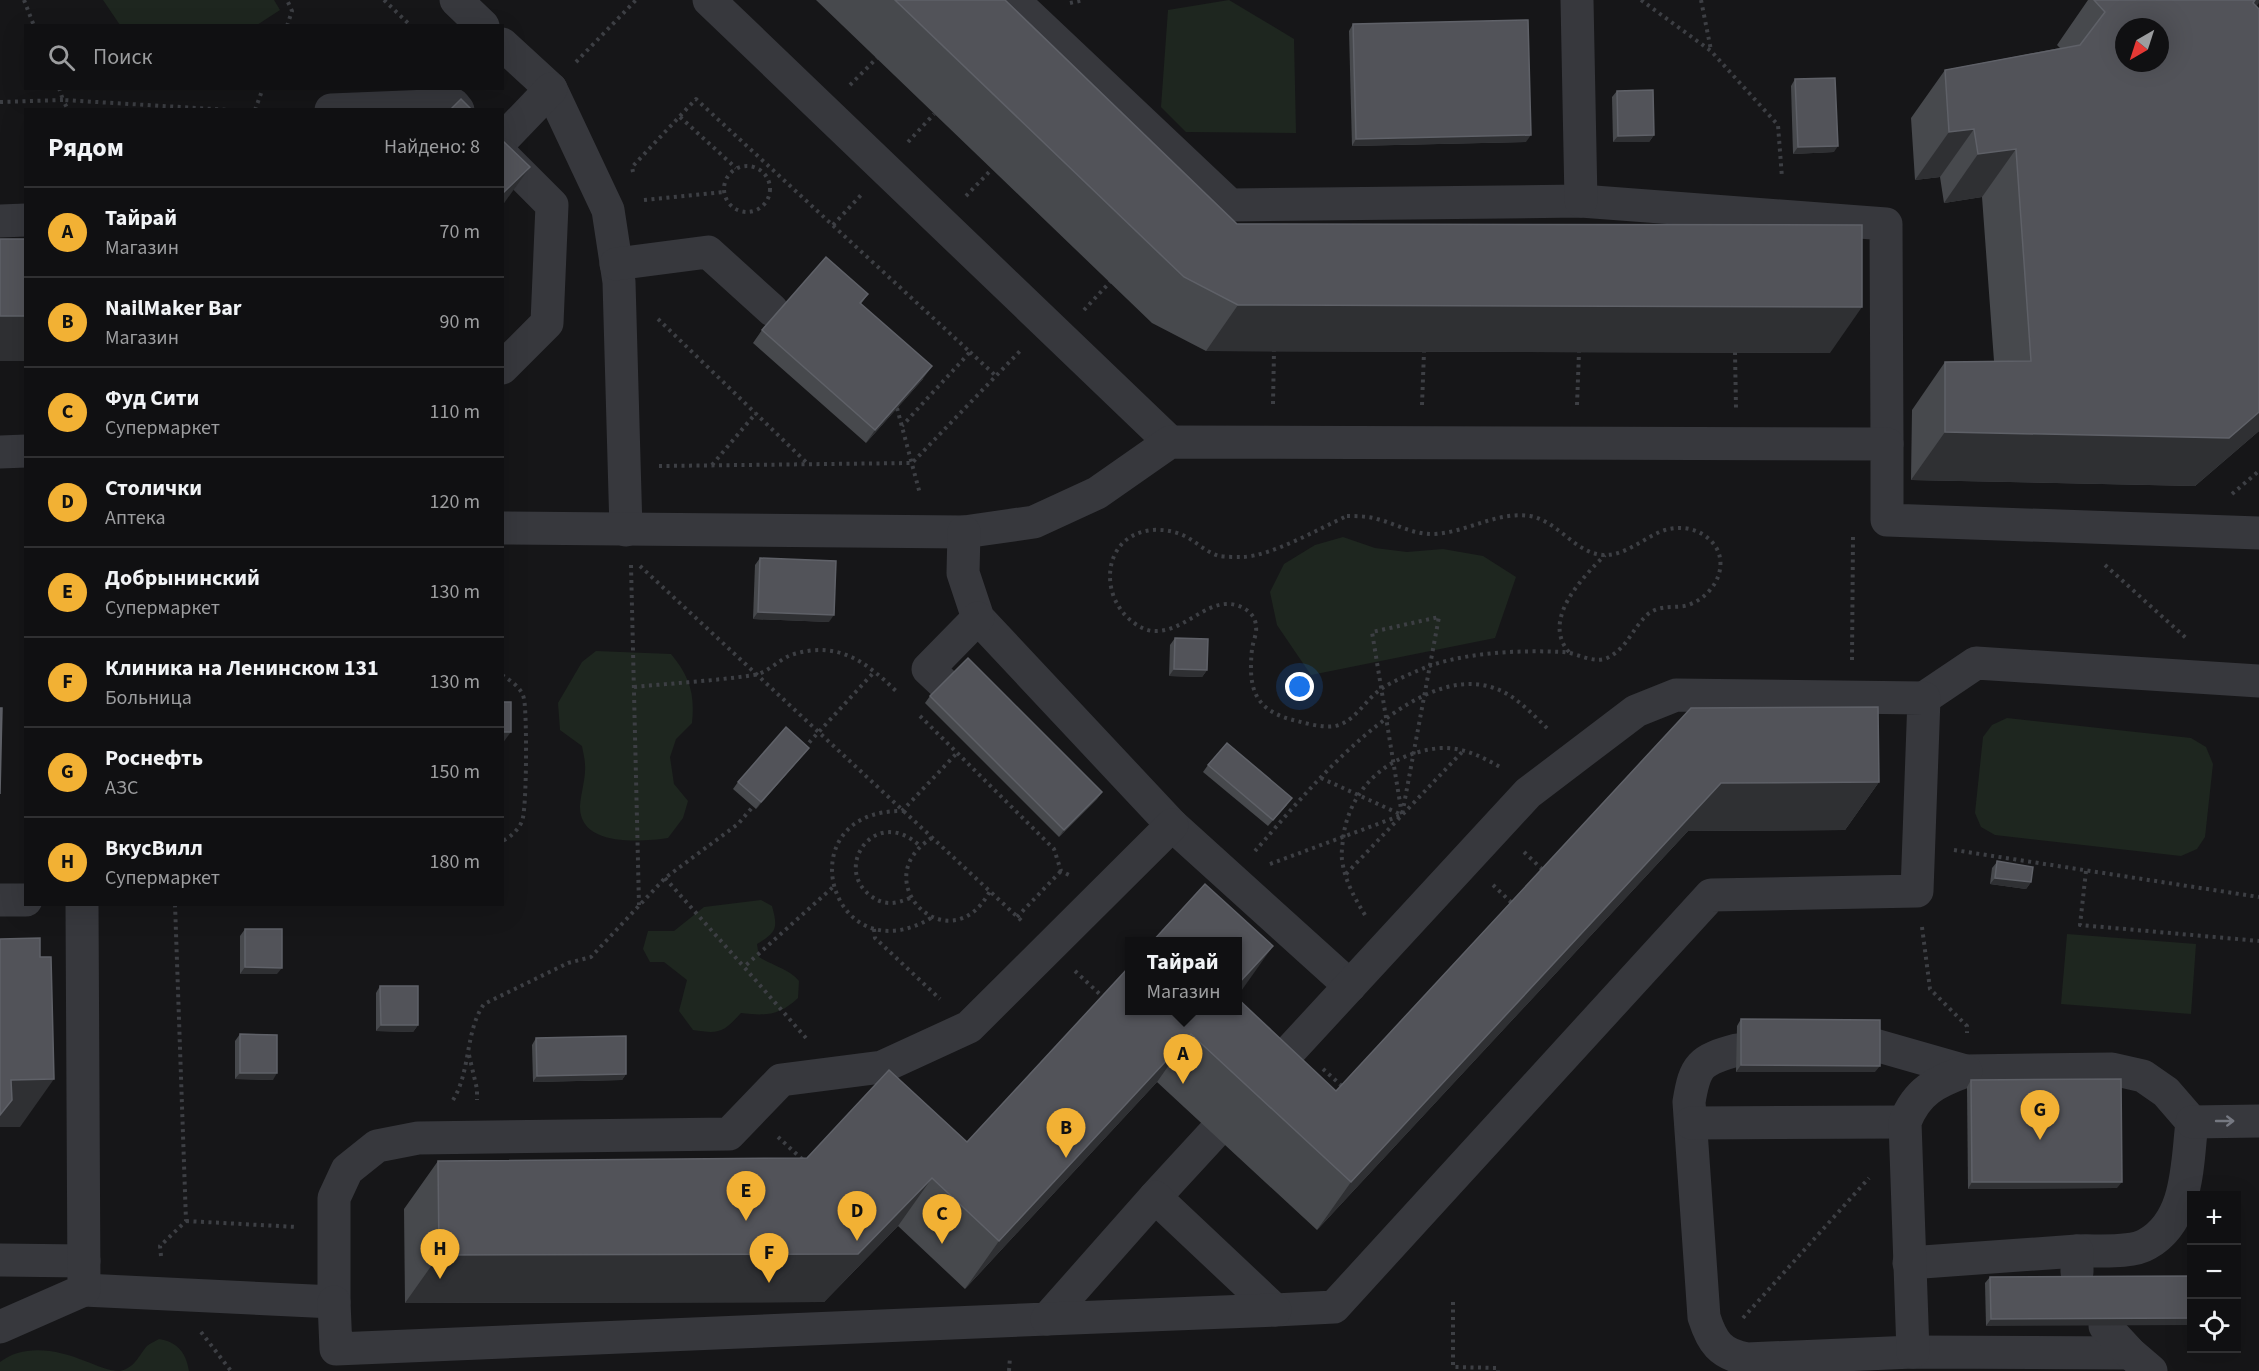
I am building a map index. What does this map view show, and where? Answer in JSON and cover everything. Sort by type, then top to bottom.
[{"type":"lane","points":[[456,0],[481,24]]},
{"type":"lane","points":[[709,0],[1170,441]]},
{"type":"lane","points":[[1013,0],[1230,205],[1581,201],[1886,224],[1887,520],[2259,533]]},
{"type":"lane","points":[[1577,0],[1581,201]]},
{"type":"lane","points":[[504,46],[551,89],[608,210],[617,273],[626,530]]},
{"type":"lane","points":[[504,138],[551,89]]},
{"type":"lane","points":[[380,108],[454,105],[456,108]]},
{"type":"lane","points":[[504,157],[552,205],[547,323],[504,366]]},
{"type":"lane","points":[[0,221],[24,220]]},
{"type":"lane","points":[[617,273],[708,252],[772,310]]},
{"type":"lane","points":[[504,528],[964,532],[1034,522],[1097,493],[1170,441],[1887,444]]},
{"type":"lane","points":[[0,452],[24,451]]},
{"type":"lane","points":[[964,532],[963,573],[978,618],[1172,825],[1350,986]]},
{"type":"lane","points":[[944,684],[928,669],[978,618]]},
{"type":"lane","points":[[1252,1091],[1528,793],[1636,711],[1676,695],[1924,698],[1976,663],[2259,681]]},
{"type":"lane","points":[[1172,825],[969,1027],[882,1068],[781,1080],[729,1134],[418,1137],[377,1146],[347,1170],[333,1198],[336,1349],[1334,1307],[1711,895],[1917,891],[1924,698]]},
{"type":"lane","points":[[0,900],[24,900]]},
{"type":"lane","points":[[82,906],[84,1275]]},
{"type":"lane","points":[[1875,1045],[1966,1071],[2112,1069],[2143,1076],[2166,1092],[2192,1122],[2183,1190],[2175,1216],[2161,1233],[2146,1245],[2077,1267],[1910,1263]]},
{"type":"lane","points":[[1737,1050],[1715,1056],[1701,1065],[1693,1080],[1689,1102],[1704,1317],[1709,1334],[1718,1346],[1733,1356],[1747,1359],[1913,1352],[2140,1362]]},
{"type":"lane","points":[[1913,1352],[1905,1130],[1911,1105],[1923,1092],[1945,1079],[1966,1071]]},
{"type":"lane","points":[[2192,1122],[2259,1121]]},
{"type":"lane","points":[[1691,1123],[1905,1130]]},
{"type":"lane","points":[[1047,1319],[1213,1134]]},
{"type":"lane","points":[[1155,1197],[1275,1310]]},
{"type":"lane","points":[[0,1260],[84,1275],[166,1294],[334,1302]]},
{"type":"lane","points":[[0,1327],[84,1275]]},
{"type":"lane","points":[[2105,1326],[2140,1362]]},
{"type":"path","points":[[24,0],[33,24]]},
{"type":"path","points":[[287,0],[292,11],[288,24]]},
{"type":"path","points":[[384,0],[409,24]]},
{"type":"path","points":[[551,89],[636,0]]},
{"type":"path","points":[[1641,0],[1711,51],[1778,125],[1782,184]]},
{"type":"path","points":[[1701,0],[1711,51]]},
{"type":"path","points":[[60,90],[67,108]]},
{"type":"path","points":[[256,108],[262,90]]},
{"type":"path","points":[[696,99],[996,376]]},
{"type":"path","points":[[0,102],[63,100],[197,108]]},
{"type":"path","points":[[680,117],[736,168]]},
{"type":"path","points":[[763,172],[769,165]]},
{"type":"path","points":[[755,167],[763,172],[770,188],[763,205],[755,210],[739,210],[732,206],[724,192],[724,184],[729,174],[736,168],[755,167]]},
{"type":"path","points":[[635,201],[724,192]]},
{"type":"path","points":[[617,273],[809,465]]},
{"type":"path","points":[[624,466],[912,463],[1046,323]]},
{"type":"path","points":[[1273,409],[1274,351]]},
{"type":"path","points":[[1422,411],[1424,351]]},
{"type":"path","points":[[902,426],[970,352]]},
{"type":"path","points":[[1577,412],[1579,352]]},
{"type":"path","points":[[1735,352],[1736,414]]},
{"type":"path","points":[[712,465],[756,413]]},
{"type":"path","points":[[1347,516],[1378,519],[1416,533],[1437,534],[1468,528],[1501,517],[1529,516],[1543,520],[1591,552],[1605,555],[1619,552],[1667,529],[1695,529],[1710,538],[1720,554],[1720,572],[1713,586],[1702,597],[1685,606],[1663,606],[1648,615],[1624,646],[1605,659],[1586,659],[1569,652],[1497,652],[1430,666],[1382,688],[1349,720],[1334,726],[1314,725],[1287,719],[1264,705],[1253,692],[1250,676],[1256,627],[1253,616],[1246,609],[1236,604],[1225,604],[1171,628],[1154,631],[1140,627],[1129,619],[1118,605],[1111,586],[1110,568],[1115,554],[1124,542],[1141,531],[1161,529],[1182,534],[1220,556],[1246,557],[1267,552],[1347,516]]},
{"type":"path","points":[[1852,533],[1852,697]]},
{"type":"path","points":[[1569,652],[1562,644],[1558,633],[1562,612],[1587,573],[1605,555]]},
{"type":"path","points":[[639,906],[631,558],[1107,1001]]},
{"type":"path","points":[[2105,564],[2205,656],[2204,678]]},
{"type":"path","points":[[1439,617],[1414,753],[1402,815],[1372,632],[1439,617]]},
{"type":"path","points":[[634,687],[757,675],[794,654],[825,650],[850,655],[875,671],[901,696]]},
{"type":"path","points":[[804,749],[875,671]]},
{"type":"path","points":[[504,676],[514,682],[524,698],[526,800],[522,821],[509,838],[504,840]]},
{"type":"path","points":[[1231,879],[1320,777],[1386,718],[1425,694],[1456,684],[1489,686],[1511,695],[1578,756]]},
{"type":"path","points":[[917,712],[1054,849],[1061,871],[1073,878]]},
{"type":"path","points":[[1393,939],[1367,918],[1350,890],[1341,858],[1347,814],[1372,777],[1394,762],[1414,753],[1443,748],[1476,753],[1505,770],[1528,793]]},
{"type":"path","points":[[1345,874],[1463,752]]},
{"type":"path","points":[[931,918],[914,928],[894,932],[874,929],[856,919],[842,904],[833,886],[831,866],[836,846],[847,830],[863,817],[882,810],[902,810],[957,753]]},
{"type":"path","points":[[1320,777],[1402,815]]},
{"type":"path","points":[[418,1137],[444,1114],[456,1096],[469,1054],[476,1016],[484,1005],[568,963],[591,957],[665,878],[738,824],[760,799]]},
{"type":"path","points":[[1231,879],[1402,815]]},
{"type":"path","points":[[910,898],[899,903],[888,904],[876,900],[860,884],[856,873],[856,861],[860,850],[868,840],[889,831],[901,832],[920,846]]},
{"type":"path","points":[[932,838],[920,846],[911,857],[907,870],[906,884],[910,898],[920,910],[931,918],[945,921],[959,920],[973,914],[983,904],[990,891]]},
{"type":"path","points":[[1919,845],[2259,897]]},
{"type":"path","points":[[1017,917],[1061,871]]},
{"type":"path","points":[[2086,871],[2080,925],[2259,941]]},
{"type":"path","points":[[665,878],[836,1073]]},
{"type":"path","points":[[744,967],[833,886]]},
{"type":"path","points":[[1917,891],[1930,989],[1967,1026],[1966,1071]]},
{"type":"path","points":[[175,906],[186,1221]]},
{"type":"path","points":[[874,929],[875,938],[969,1027]]},
{"type":"path","points":[[469,1054],[477,1089],[475,1137]]},
{"type":"path","points":[[750,1112],[810,1166]]},
{"type":"path","points":[[1718,1346],[1905,1130]]},
{"type":"path","points":[[166,1294],[160,1246],[186,1221],[334,1229]]},
{"type":"path","points":[[1453,1302],[1453,1367],[1498,1368],[1498,1371]]},
{"type":"shaded area","points":[[103,0],[274,0],[280,10],[259,24],[119,24]]},
{"type":"shaded area","points":[[1229,0],[1294,39],[1296,133],[1186,132],[1161,107],[1168,10]]},
{"type":"shaded area","points":[[1343,537],[1375,548],[1407,552],[1443,549],[1483,556],[1516,577],[1495,638],[1311,675],[1277,625],[1270,592],[1284,564],[1315,545]]},
{"type":"shaded area","points":[[596,651],[671,654],[687,678],[693,703],[692,723],[676,739],[670,757],[674,784],[688,801],[683,818],[668,838],[613,839],[590,829],[582,819],[580,806],[585,760],[582,746],[560,730],[558,703],[582,662]]},
{"type":"shaded area","points":[[2007,718],[2191,738],[2206,747],[2213,764],[2205,837],[2197,849],[2181,856],[1995,835],[1981,827],[1975,813],[1983,737],[1992,725]]},
{"type":"shaded area","points":[[761,900],[772,906],[775,925],[772,933],[757,944],[759,957],[786,971],[799,981],[798,998],[784,1008],[771,1013],[741,1013],[730,1025],[720,1031],[693,1030],[679,1011],[687,980],[664,962],[650,962],[643,949],[648,931],[674,931],[704,907]]},
{"type":"shaded area","points":[[2067,934],[2196,944],[2191,1014],[2061,1004]]},
{"type":"shaded area","points":[[159,1339],[166,1340],[180,1349],[189,1371],[120,1371],[133,1364],[147,1346]]},
{"type":"shaded area","points":[[42,1350],[53,1351],[107,1369],[120,1371],[0,1371],[0,1362],[20,1352]]},
{"type":"building","points":[[895,0],[1005,0],[1237,224],[1862,225],[1862,307],[1238,305],[1184,277]]},
{"type":"building","points":[[2094,0],[2255,0],[2253,3],[2259,9],[2259,412],[2229,438],[1945,432],[1945,362],[2031,361],[2016,149],[1978,154],[1974,129],[1949,132],[1945,70],[2080,45],[2105,12]]},
{"type":"building","points":[[1528,20],[1531,135],[1356,139],[1353,24]]},
{"type":"building","points":[[1835,78],[1838,146],[1798,147],[1795,79]]},
{"type":"building","points":[[1653,90],[1654,135],[1618,136],[1617,91]]},
{"type":"building","points":[[461,99],[470,108],[452,108]]},
{"type":"building","points":[[504,142],[530,167],[504,192]]},
{"type":"building","points":[[0,239],[24,239],[24,316],[0,316]]},
{"type":"building","points":[[826,257],[868,294],[860,303],[932,366],[875,430],[762,330]]},
{"type":"building","points":[[760,558],[836,561],[834,615],[758,612]]},
{"type":"building","points":[[1175,638],[1208,639],[1207,670],[1174,669]]},
{"type":"building","points":[[968,658],[1102,792],[1064,830],[930,696]]},
{"type":"building","points":[[504,702],[511,702],[511,732],[504,732]]},
{"type":"building","points":[[1878,707],[1879,782],[1721,783],[1351,1182],[1191,1034],[999,1241],[932,1178],[858,1254],[439,1255],[438,1161],[807,1158],[889,1070],[967,1142],[1125,971],[1125,1015],[1242,1015],[1242,1003],[1336,1091],[1691,708]]},
{"type":"building","points":[[0,708],[2,708],[0,794]]},
{"type":"building","points":[[786,727],[809,748],[761,802],[738,782]]},
{"type":"building","points":[[1227,743],[1292,798],[1273,820],[1208,765]]},
{"type":"building","points":[[1997,861],[2033,867],[2031,882],[1995,878]]},
{"type":"building","points":[[1205,884],[1273,946],[1242,980],[1242,937],[1157,937]]},
{"type":"building","points":[[245,929],[282,929],[282,968],[245,967]]},
{"type":"building","points":[[40,938],[40,957],[51,957],[54,1079],[11,1080],[12,1100],[0,1115],[0,939]]},
{"type":"building","points":[[380,986],[418,986],[418,1025],[381,1025]]},
{"type":"building","points":[[1741,1019],[1880,1020],[1880,1066],[1741,1065]]},
{"type":"building","points":[[240,1034],[277,1035],[277,1073],[240,1073]]},
{"type":"building","points":[[626,1036],[626,1074],[537,1076],[536,1038]]},
{"type":"building","points":[[2121,1079],[2122,1182],[1972,1182],[1971,1080]]},
{"type":"building","points":[[2187,1276],[2187,1318],[1991,1319],[1990,1277]]},
{"type":"place","name":"Тайрай","points":[[1183,1084]]},
{"type":"place","name":"Роснефть","points":[[2040,1140]]},
{"type":"place","name":"NailMaker Bar","points":[[1066,1158]]},
{"type":"place","name":"Добрынинский","points":[[746,1221]]},
{"type":"place","name":"Столички","points":[[857,1241]]},
{"type":"place","name":"Фуд Сити","points":[[942,1244]]},
{"type":"place","name":"ВкусВилл","points":[[440,1279]]},
{"type":"place","name":"Клиника на Ленинском 131","points":[[769,1283]]}]
